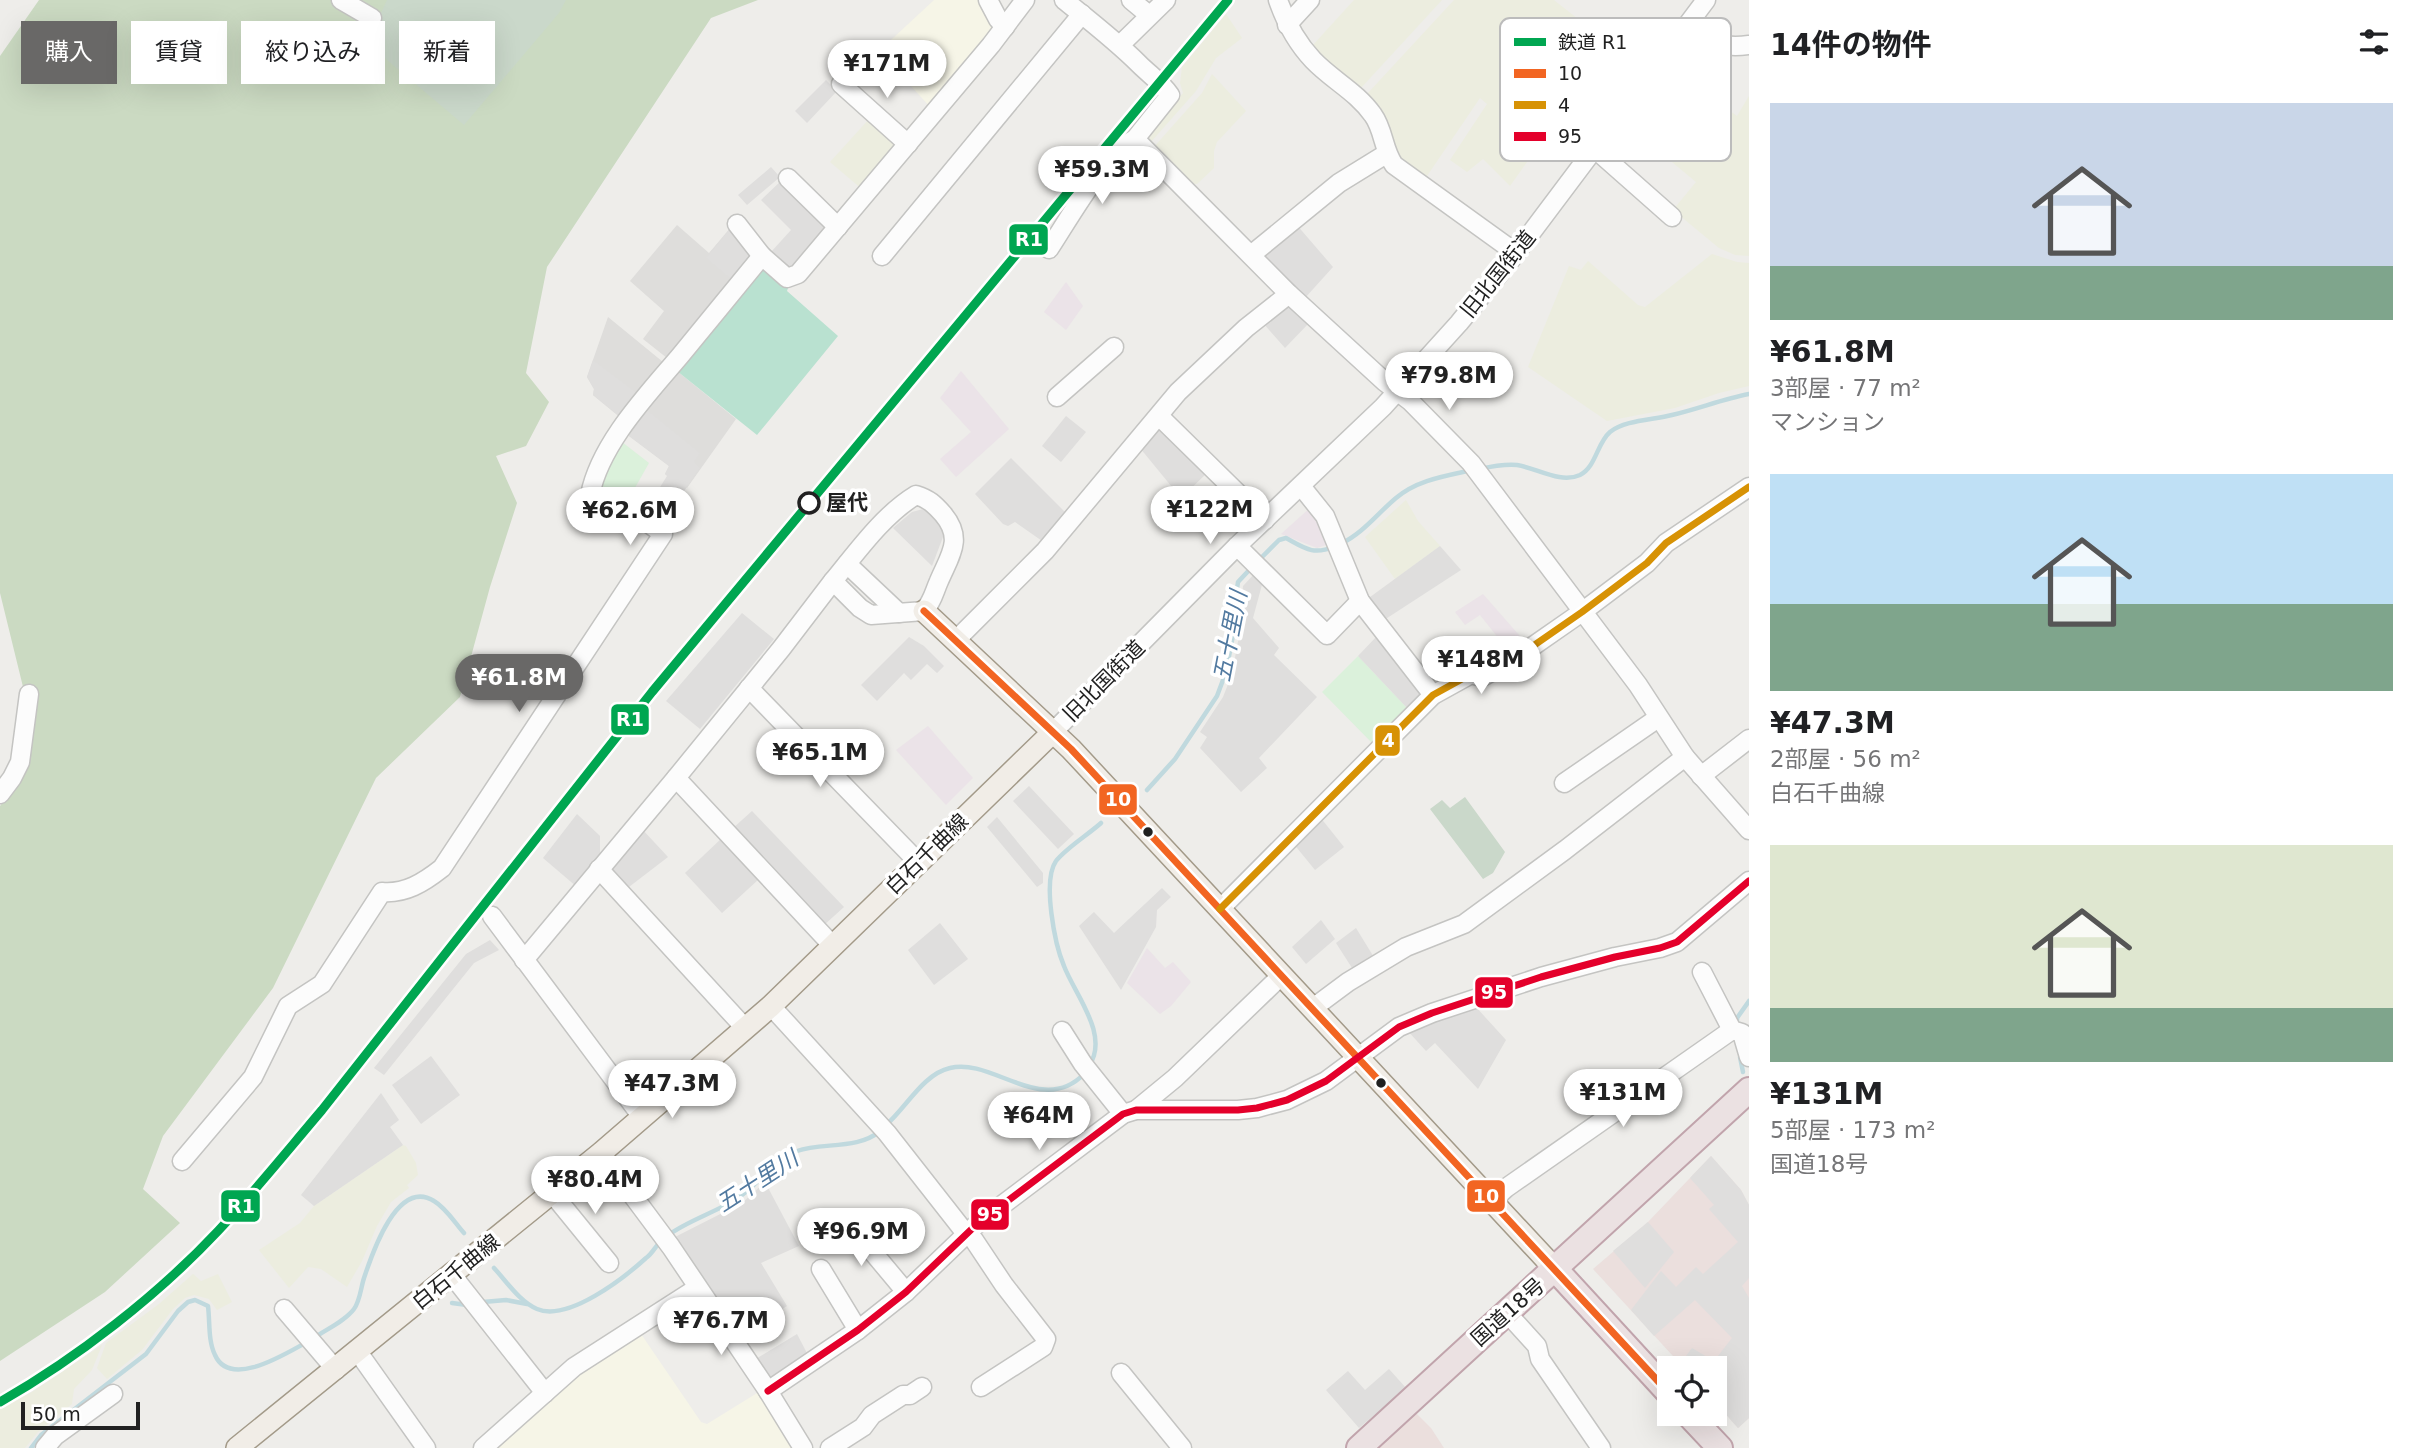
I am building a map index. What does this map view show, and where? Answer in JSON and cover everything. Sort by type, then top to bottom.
[{"type":"highway","name":"国道18号","points":[[1359,1448],[1749,1090]]},
{"type":"highway","points":[[1555,1269],[1657,1380]]},
{"type":"highway","points":[[1699,1426],[1720,1448]]},
{"type":"main road","points":[[925,611],[1053,732],[1555,1269]]},
{"type":"main road","name":"白石千曲線","points":[[237,1448],[601,1153],[771,1006],[1053,732]]},
{"type":"street","points":[[341,0],[372,18]]},
{"type":"street","points":[[988,0],[1005,27]]},
{"type":"street","points":[[737,223],[762,256],[787,278],[798,274],[1026,0]]},
{"type":"street","points":[[1049,249],[1106,165],[1124,145],[1135,139],[1170,95],[1160,81],[1141,66],[1121,44],[1064,0]]},
{"type":"street","points":[[1131,0],[1149,15]]},
{"type":"street","points":[[1121,44],[1166,0]]},
{"type":"street","points":[[1278,0],[1287,25],[1314,61],[1359,97],[1375,118],[1386,154],[1394,165],[1516,253]]},
{"type":"street","points":[[1287,25],[1310,0]]},
{"type":"street","name":"旧北国街道","points":[[1692,18],[1706,0]]},
{"type":"street","points":[[882,256],[1082,14]]},
{"type":"street","points":[[1731,47],[1749,44]]},
{"type":"street","points":[[841,84],[908,144]]},
{"type":"street","points":[[1135,139],[1289,294],[1444,433],[1476,470],[1638,685],[1685,757],[1749,830]]},
{"type":"street","points":[[1251,255],[1339,183],[1386,154]]},
{"type":"street","name":"旧北国街道","points":[[1053,732],[1237,546],[1398,392],[1516,253],[1586,161]]},
{"type":"street","points":[[1609,161],[1672,216]]},
{"type":"street","points":[[788,178],[838,227]]},
{"type":"street","points":[[182,1161],[253,1077],[288,1006],[322,984],[382,892],[398,893],[426,881],[442,868],[663,534],[639,516],[608,508],[590,495],[592,482],[606,452],[649,393],[762,256]]},
{"type":"street","points":[[956,640],[1045,551],[1178,392],[1238,335],[1289,294]]},
{"type":"street","points":[[1057,397],[1114,347]]},
{"type":"street","points":[[1159,416],[1265,520]]},
{"type":"street","points":[[1301,486],[1325,516],[1360,601],[1433,695]]},
{"type":"street","points":[[1220,909],[1433,695],[1471,674],[1482,677],[1513,660],[1647,563],[1666,543],[1749,487]]},
{"type":"street","points":[[524,960],[676,778],[859,548],[906,501],[916,495],[929,499],[950,523],[954,535],[948,564],[933,600],[925,611],[871,615],[860,608],[833,581]]},
{"type":"street","points":[[1237,546],[1327,635],[1360,601]]},
{"type":"street","points":[[847,564],[899,613]]},
{"type":"street","points":[[749,688],[918,862]]},
{"type":"street","points":[[0,794],[20,762],[29,694]]},
{"type":"street","points":[[1564,783],[1658,718]]},
{"type":"street","points":[[1701,776],[1749,739]]},
{"type":"street","points":[[1313,1008],[1348,982],[1406,947],[1464,924],[1685,757]]},
{"type":"street","points":[[676,778],[832,946]]},
{"type":"street","points":[[599,869],[745,1028]]},
{"type":"street","points":[[1062,1031],[1087,1069],[1129,1112],[1238,1110],[1275,1104],[1326,1081],[1399,1027],[1433,1013],[1541,977],[1677,942],[1749,881]]},
{"type":"street","points":[[492,916],[642,1117]]},
{"type":"street","points":[[1702,972],[1749,1057]]},
{"type":"street","points":[[768,1391],[858,1330],[906,1292],[967,1234],[1175,1078],[1282,975]]},
{"type":"street","points":[[771,1006],[883,1128],[974,1240],[1004,1285],[1046,1339],[1043,1347],[1016,1357],[981,1387]]},
{"type":"street","points":[[1492,1201],[1506,1188],[1737,1032]]},
{"type":"street","points":[[601,1153],[671,1247],[803,1448]]},
{"type":"street","points":[[552,1193],[609,1263]]},
{"type":"street","points":[[845,1219],[906,1292]]},
{"type":"street","points":[[821,1269],[858,1330]]},
{"type":"street","points":[[452,1275],[545,1393]]},
{"type":"street","points":[[483,1448],[574,1367],[697,1288]]},
{"type":"street","points":[[284,1309],[336,1370]]},
{"type":"street","points":[[1507,1312],[1537,1346],[1540,1359],[1601,1448]]},
{"type":"street","points":[[358,1352],[426,1448]]},
{"type":"street","points":[[1121,1373],[1182,1448]]},
{"type":"street","points":[[830,1448],[863,1427],[872,1415],[903,1395],[910,1395],[922,1387]]},
{"type":"street","points":[[45,1448],[55,1436],[113,1394]]},
{"type":"shaded area","points":[[934,0],[982,0],[997,29],[931,108],[879,51]]},
{"type":"shaded area","points":[[1354,0],[1442,0],[1360,89],[1320,56],[1313,45]]},
{"type":"shaded area","points":[[1454,0],[1554,0],[1577,18],[1500,18],[1500,161],[1528,161],[1510,186],[1483,159],[1467,172],[1450,160],[1487,104],[1480,98],[1425,179],[1398,160],[1367,94]]},
{"type":"shaded area","points":[[1226,14],[1242,38],[1216,58],[1196,91],[1150,143],[1149,134],[1183,93],[1180,83],[1182,67]]},
{"type":"shaded area","points":[[1212,74],[1246,111],[1217,142],[1214,168],[1197,184],[1191,184],[1153,148],[1202,93]]},
{"type":"shaded area","points":[[826,80],[837,91],[807,123],[795,111]]},
{"type":"shaded area","points":[[1749,96],[1749,256],[1735,255],[1719,248],[1673,210],[1696,182],[1672,162],[1731,161],[1731,112],[1737,116]]},
{"type":"shaded area","points":[[870,118],[896,143],[897,148],[863,190],[830,162]]},
{"type":"shaded area","points":[[771,167],[780,177],[747,205],[738,195]]},
{"type":"shaded area","points":[[783,179],[828,224],[828,231],[797,267],[788,268],[771,252],[791,230],[761,200]]},
{"type":"shaded area","points":[[1296,224],[1333,267],[1305,298],[1262,255]]},
{"type":"shaded area","points":[[677,225],[709,253],[732,226],[754,254],[677,371],[736,419],[687,488],[665,474],[669,466],[629,436],[621,418],[593,395],[594,389],[587,377],[608,317],[663,362],[667,358],[643,339],[664,311],[630,281]]},
{"type":"shaded area","points":[[732,226],[754,254],[732,280],[706,258]]},
{"type":"shaded area","points":[[1712,254],[1749,263],[1749,386],[1675,408],[1607,421],[1528,367],[1569,266],[1581,270],[1588,261],[1638,305],[1645,307]]},
{"type":"shaded area","points":[[1066,282],[1083,306],[1066,330],[1044,312]]},
{"type":"shaded area","points":[[1292,304],[1310,322],[1285,348],[1263,323],[1279,308]]},
{"type":"shaded area","points":[[593,360],[638,394],[621,418],[593,395],[594,389],[587,377]]},
{"type":"shaded area","points":[[961,371],[1009,429],[956,477],[940,459],[971,432],[940,398]]},
{"type":"shaded area","points":[[647,410],[700,453],[694,462],[700,468],[664,520],[647,508],[667,476],[665,474],[669,466],[629,436]]},
{"type":"shaded area","points":[[1066,416],[1086,432],[1061,462],[1042,446]]},
{"type":"shaded area","points":[[1163,426],[1208,472],[1181,498],[1140,448]]},
{"type":"shaded area","points":[[1011,458],[1068,515],[1045,543],[1015,522],[1008,526],[1003,524],[975,494]]},
{"type":"shaded area","points":[[1406,500],[1418,521],[1440,546],[1395,579],[1365,537]]},
{"type":"shaded area","points":[[1311,507],[1329,544],[1317,548],[1281,534]]},
{"type":"shaded area","points":[[923,509],[931,512],[943,528],[943,537],[932,566],[893,528],[912,512]]},
{"type":"shaded area","points":[[1440,546],[1461,570],[1381,622],[1366,600]]},
{"type":"shaded area","points":[[1255,573],[1263,581],[1253,618],[1279,648],[1274,655],[1317,697],[1259,758],[1267,768],[1241,792],[1200,748],[1207,737],[1200,732],[1223,697],[1232,674],[1239,636],[1243,586]]},
{"type":"shaded area","points":[[1483,594],[1526,643],[1511,654],[1480,615],[1465,625],[1455,612]]},
{"type":"shaded area","points":[[742,613],[774,639],[700,729],[666,701]]},
{"type":"shaded area","points":[[1378,635],[1423,696],[1408,709],[1358,656]]},
{"type":"shaded area","points":[[909,637],[924,646],[944,666],[937,673],[927,664],[911,680],[904,673],[877,701],[861,685]]},
{"type":"shaded area","points":[[928,726],[973,778],[946,805],[896,750]]},
{"type":"shaded area","points":[[1029,786],[1074,834],[1058,849],[1013,801]]},
{"type":"shaded area","points":[[752,811],[844,907],[823,926],[732,829]]},
{"type":"shaded area","points":[[577,814],[600,836],[600,858],[577,887],[543,858]]},
{"type":"shaded area","points":[[997,817],[1043,873],[1043,883],[1037,887],[987,827]]},
{"type":"shaded area","points":[[1320,817],[1344,847],[1315,870],[1293,843]]},
{"type":"shaded area","points":[[641,828],[668,857],[625,890],[606,869]]},
{"type":"shaded area","points":[[722,838],[759,879],[722,913],[685,873]]},
{"type":"shaded area","points":[[1162,888],[1171,897],[1157,910],[1156,927],[1121,990],[1079,926],[1094,912],[1114,933]]},
{"type":"shaded area","points":[[1321,920],[1335,939],[1306,964],[1292,947]]},
{"type":"shaded area","points":[[940,923],[968,959],[934,985],[908,950]]},
{"type":"shaded area","points":[[1356,928],[1375,959],[1354,971],[1336,943]]},
{"type":"shaded area","points":[[490,940],[499,950],[474,963],[384,1075],[374,1068],[466,954]]},
{"type":"shaded area","points":[[1147,948],[1165,968],[1173,962],[1191,982],[1171,1006],[1160,1014],[1127,983]]},
{"type":"shaded area","points":[[1475,1006],[1506,1040],[1478,1089],[1435,1043],[1426,1051],[1407,1030]]},
{"type":"shaded area","points":[[431,1056],[460,1095],[421,1124],[392,1085]]},
{"type":"shaded area","points":[[381,1093],[399,1120],[390,1127],[403,1145],[314,1206],[301,1195]]},
{"type":"shaded area","points":[[403,1145],[416,1163],[418,1175],[407,1185],[409,1188],[391,1202],[347,1287],[321,1269],[308,1267],[289,1288],[259,1250],[300,1223],[314,1206]]},
{"type":"shaded area","points":[[1711,1156],[1741,1190],[1749,1205],[1749,1418],[1738,1428],[1727,1416],[1727,1356],[1673,1356],[1593,1269],[1648,1222]]},
{"type":"shaded area","points":[[1711,1156],[1741,1190],[1749,1205],[1749,1278],[1742,1286],[1749,1298],[1749,1418],[1738,1428],[1727,1416],[1727,1356],[1718,1356],[1732,1338],[1695,1300],[1654,1336],[1631,1310],[1661,1271],[1676,1287],[1696,1267],[1703,1274],[1738,1242],[1709,1209],[1714,1205],[1690,1178]]},
{"type":"shaded area","points":[[765,1182],[799,1246],[761,1263],[787,1306],[738,1337],[673,1238],[742,1203]]},
{"type":"shaded area","points":[[1648,1222],[1674,1252],[1645,1288],[1613,1251]]},
{"type":"shaded area","points":[[193,1274],[201,1281],[218,1274],[232,1302],[217,1310],[209,1299],[194,1295],[185,1298],[173,1309],[142,1350],[107,1379],[97,1368],[106,1343],[159,1304]]},
{"type":"shaded area","points":[[639,1331],[701,1422],[707,1424],[762,1390],[796,1448],[497,1448],[495,1444],[550,1393]]},
{"type":"shaded area","points":[[797,1334],[809,1357],[770,1383],[754,1360]]},
{"type":"shaded area","points":[[102,1345],[92,1370],[74,1389],[72,1404],[38,1432],[25,1448],[0,1448],[0,1409],[32,1392]]},
{"type":"shaded area","points":[[1692,1348],[1706,1356],[1686,1356]]},
{"type":"shaded area","points":[[1389,1369],[1406,1388],[1359,1428],[1326,1390],[1348,1371],[1365,1390]]},
{"type":"shaded area","points":[[1416,1413],[1431,1428],[1444,1448],[1377,1448]]},
{"type":"green space","points":[[39,0],[758,0],[711,18],[547,267],[526,373],[549,402],[526,446],[496,456],[517,503],[490,587],[460,697],[376,778],[273,988],[163,1136],[143,1189],[180,1223],[105,1292],[0,1361],[0,806],[19,783],[25,695],[0,593],[0,56],[21,26],[21,84],[117,84],[117,21],[24,21]]},
{"type":"green space","points":[[387,0],[566,0],[559,13],[464,125],[416,84],[495,84],[495,21],[399,21],[399,70],[385,58],[385,21],[377,21]]},
{"type":"green space","points":[[765,264],[788,288],[787,291],[838,336],[757,435],[677,371]]},
{"type":"green space","points":[[622,442],[649,463],[627,502],[603,493],[600,488],[611,459]]},
{"type":"green space","points":[[1358,656],[1408,709],[1374,745],[1322,692]]},
{"type":"green space","points":[[1465,797],[1505,852],[1493,873],[1483,879],[1430,809],[1442,800],[1450,808]]},
{"type":"waterway","name":"五十里川","points":[[1480,469],[1517,465],[1557,477],[1580,475],[1590,466],[1602,442],[1616,428],[1749,394]]},
{"type":"waterway","name":"五十里川","points":[[1342,543],[1357,534],[1404,492],[1432,480],[1472,470]]},
{"type":"waterway","name":"五十里川","points":[[1258,561],[1279,540],[1286,538],[1310,550],[1320,551],[1334,547]]},
{"type":"waterway","name":"五十里川","points":[[1147,790],[1175,759],[1217,696],[1226,672],[1233,635],[1238,582],[1252,567]]},
{"type":"waterway","name":"五十里川","points":[[1089,1066],[1096,1041],[1088,1015],[1060,956],[1051,913],[1050,883],[1056,861],[1101,823]]},
{"type":"waterway","points":[[1737,1024],[1737,1018],[1749,1001]]},
{"type":"waterway","points":[[1740,1057],[1743,1072]]},
{"type":"waterway","name":"五十里川","points":[[886,1125],[923,1084],[940,1071],[950,1068],[983,1070],[1017,1083],[1051,1090],[1068,1086],[1084,1074]]},
{"type":"waterway","name":"五十里川","points":[[667,1236],[738,1198],[789,1154],[807,1148],[861,1141],[880,1131]]},
{"type":"waterway","name":"五十里川","points":[[315,1337],[341,1321],[354,1309],[380,1237],[398,1209],[409,1200],[421,1197],[434,1201],[464,1233]]},
{"type":"waterway","name":"五十里川","points":[[494,1268],[519,1297],[531,1306],[550,1311],[564,1309],[579,1304],[610,1286],[648,1256],[660,1242]]},
{"type":"waterway","name":"五十里川","points":[[31,1448],[41,1435],[146,1354],[178,1311],[188,1302],[195,1300],[208,1306],[213,1350],[222,1365],[233,1369],[258,1366],[307,1342]]},
{"type":"waterway","points":[[483,1302],[506,1300],[527,1304]]},
{"type":"waterway","points":[[452,1303],[467,1305]]},
{"type":"rail line","name":"R1","points":[[0,1402],[87,1346],[143,1302],[194,1255],[245,1201],[322,1110],[652,692],[1228,0]]},
{"type":"transit line","name":"4","points":[[1220,909],[1433,695],[1471,674],[1482,677],[1513,660],[1647,563],[1666,543],[1749,487]]},
{"type":"transit line","name":"10","points":[[924,611],[1071,749],[1657,1380]]},
{"type":"transit line","name":"95","points":[[768,1391],[858,1330],[906,1292],[977,1224],[1123,1114],[1136,1110],[1238,1110],[1287,1100],[1326,1081],[1399,1027],[1432,1013],[1541,977],[1677,942],[1749,881]]},
{"type":"place","name":"屋代","points":[[809,503]]}]
